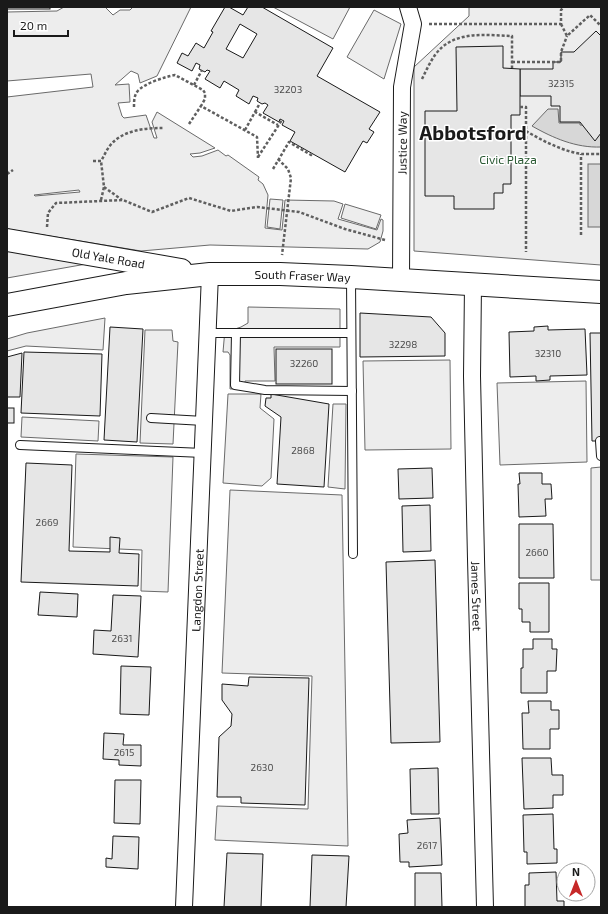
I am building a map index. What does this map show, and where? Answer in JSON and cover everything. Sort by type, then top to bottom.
[{"type":"main road","name":"Old Yale Road","points":[[7,240],[210,274]]},
{"type":"main road","name":"South Fraser Way","points":[[7,305],[126,283],[210,274],[280,274],[351,277],[601,292]]},
{"type":"street","name":"Justice Way","points":[[401,280],[402,87],[413,24],[408,7]]},
{"type":"street","name":"Langdon Street","points":[[184,907],[210,274]]},
{"type":"street","name":"James Street","points":[[473,284],[472,376],[485,907]]},
{"type":"lane","points":[[351,277],[353,554]]},
{"type":"lane","points":[[208,333],[351,333]]},
{"type":"lane","points":[[236,333],[235,385],[265,390],[352,391]]},
{"type":"lane","points":[[151,418],[204,420]]},
{"type":"lane","points":[[600,441],[601,456]]},
{"type":"lane","points":[[20,445],[203,453]]},
{"type":"path","points":[[564,7],[561,10],[561,24],[567,36]]},
{"type":"path","points":[[512,62],[560,62],[560,52],[567,36],[590,15],[601,26]]},
{"type":"path","points":[[413,24],[561,24]]},
{"type":"path","points":[[420,82],[435,54],[451,40],[466,35],[512,36],[512,68]]},
{"type":"path","points":[[194,85],[202,70]]},
{"type":"path","points":[[134,107],[134,99],[137,92],[142,88],[163,78],[175,75],[203,90],[205,93],[205,99],[189,124]]},
{"type":"path","points":[[245,130],[260,103]]},
{"type":"path","points":[[201,106],[257,137],[258,158],[282,120]]},
{"type":"path","points":[[520,107],[526,107],[526,252]]},
{"type":"path","points":[[254,112],[278,125]]},
{"type":"path","points":[[101,200],[104,187],[101,161],[109,146],[119,137],[144,128],[163,128]]},
{"type":"path","points":[[526,131],[544,142],[581,154],[601,154]]},
{"type":"path","points":[[273,169],[289,142],[311,155],[312,153]]},
{"type":"path","points":[[581,154],[581,236]]},
{"type":"path","points":[[278,159],[288,169],[290,178],[280,274]]},
{"type":"path","points":[[93,161],[101,161]]},
{"type":"path","points":[[7,174],[13,170]]},
{"type":"path","points":[[104,187],[123,200],[152,212],[189,198],[231,211],[257,207],[299,212],[345,229],[385,240]]},
{"type":"path","points":[[48,213],[56,203],[123,200]]},
{"type":"shaded area","points":[[64,7],[105,7],[113,15],[120,10],[130,10],[133,7],[191,7],[157,76],[140,83],[138,74],[131,71],[115,85],[129,84],[130,102],[118,103],[122,116],[124,118],[146,115],[154,138],[157,138],[152,122],[157,112],[215,148],[200,153],[190,154],[193,157],[202,156],[218,150],[226,156],[228,155],[259,177],[258,180],[263,184],[268,195],[265,228],[282,230],[285,200],[334,201],[343,204],[338,219],[377,230],[381,219],[383,220],[383,231],[380,242],[368,249],[210,245],[141,251],[7,229],[7,97],[93,87],[91,74],[7,81],[7,12],[57,11]],"holes":[[[79,190],[80,192],[35,196],[34,195]]]},
{"type":"shaded area","points":[[273,7],[350,7],[333,39]]},
{"type":"shaded area","name":"Civic Plaza","points":[[469,7],[601,7],[601,265],[414,251],[414,67],[469,16]]},
{"type":"shaded area","points":[[374,10],[401,24],[384,79],[347,57]]},
{"type":"shaded area","points":[[548,109],[558,109],[559,123],[580,123],[580,125],[601,126],[601,147],[574,144],[532,126]]},
{"type":"shaded area","points":[[588,164],[601,164],[601,227],[588,227]]},
{"type":"shaded area","points":[[270,199],[283,200],[280,229],[267,227]]},
{"type":"shaded area","points":[[345,204],[381,215],[376,229],[341,218]]},
{"type":"shaded area","points":[[7,246],[92,263],[7,278]]},
{"type":"shaded area","points":[[248,307],[340,309],[340,347],[274,347],[275,381],[245,381],[245,389],[230,389],[230,355],[228,352],[223,352],[225,329],[232,330],[248,323]]},
{"type":"shaded area","points":[[105,318],[103,350],[26,346],[7,351],[7,339],[27,333]]},
{"type":"shaded area","points":[[145,330],[172,330],[173,341],[178,342],[173,444],[140,443]]},
{"type":"shaded area","points":[[450,360],[451,449],[365,450],[363,361]]},
{"type":"shaded area","points":[[586,381],[587,462],[500,465],[497,383]]},
{"type":"shaded area","points":[[228,394],[261,394],[260,408],[274,419],[271,478],[262,486],[223,483]]},
{"type":"shaded area","points":[[333,404],[346,404],[345,489],[328,487]]},
{"type":"shaded area","points":[[22,417],[99,421],[98,441],[21,437]]},
{"type":"shaded area","points":[[76,454],[173,457],[168,592],[141,591],[142,550],[73,547]]},
{"type":"shaded area","points":[[601,467],[601,580],[591,580],[591,468]]},
{"type":"shaded area","points":[[230,490],[342,495],[348,846],[215,840],[217,806],[308,809],[312,676],[222,673]]},
{"type":"building","points":[[7,7],[50,7],[50,9],[7,9]]},
{"type":"building","points":[[225,7],[229,7],[243,15],[248,7],[262,7],[333,48],[317,76],[380,112],[369,129],[374,132],[367,143],[363,141],[345,172],[290,141],[295,132],[282,125],[284,121],[280,119],[279,122],[263,113],[268,105],[257,101],[258,98],[253,96],[249,104],[236,96],[239,90],[224,81],[220,88],[205,79],[210,71],[207,70],[205,72],[199,69],[200,65],[196,63],[192,71],[177,63],[182,53],[188,56],[196,43],[204,48],[213,32],[211,31]],"holes":[[[240,24],[257,34],[243,58],[226,49]]]},
{"type":"building","points":[[596,31],[601,36],[601,133],[595,141],[580,122],[560,122],[560,106],[551,106],[551,96],[520,96],[520,69],[553,69],[553,62],[561,62],[561,52],[574,52]]},
{"type":"building","points":[[503,46],[503,68],[520,69],[520,115],[511,115],[511,184],[503,184],[503,193],[494,193],[494,209],[454,209],[454,196],[425,196],[425,111],[457,111],[456,47]]},
{"type":"building","points":[[360,313],[431,317],[445,333],[445,356],[360,357]]},
{"type":"building","points":[[548,326],[548,330],[585,329],[587,375],[550,376],[550,380],[536,381],[536,376],[510,377],[509,332],[534,331],[534,327]]},
{"type":"building","points":[[110,327],[143,329],[137,442],[104,440]]},
{"type":"building","points":[[590,333],[601,333],[601,441],[592,441]]},
{"type":"building","points":[[276,349],[332,349],[332,384],[276,384]]},
{"type":"building","points":[[24,352],[102,354],[100,416],[21,413]]},
{"type":"building","points":[[22,353],[20,397],[7,397],[7,357]]},
{"type":"building","points":[[271,394],[329,404],[324,487],[277,484],[281,417],[265,406],[266,398],[271,398]]},
{"type":"building","points":[[7,408],[14,408],[14,423],[7,423]]},
{"type":"building","points":[[26,463],[72,465],[69,551],[110,552],[110,537],[120,538],[119,553],[139,554],[138,586],[21,582]]},
{"type":"building","points":[[432,468],[433,498],[399,499],[398,469]]},
{"type":"building","points":[[519,473],[542,473],[542,484],[551,484],[552,499],[545,499],[546,516],[519,517]]},
{"type":"building","points":[[430,505],[431,551],[403,552],[402,506]]},
{"type":"building","points":[[519,524],[553,524],[554,578],[519,578]]},
{"type":"building","points":[[435,560],[440,742],[391,743],[386,562]]},
{"type":"building","points":[[519,583],[549,583],[549,632],[530,632],[530,622],[522,622],[522,609],[519,609]]},
{"type":"building","points":[[40,592],[78,594],[77,617],[38,615]]},
{"type":"building","points":[[113,595],[141,596],[138,657],[93,654],[94,630],[111,631]]},
{"type":"building","points":[[533,639],[552,639],[552,649],[557,649],[556,671],[547,671],[547,693],[521,693],[523,649],[533,649]]},
{"type":"building","points":[[121,666],[151,667],[149,715],[120,714]]},
{"type":"building","points":[[249,677],[309,678],[305,805],[241,803],[241,797],[217,797],[219,737],[231,726],[232,714],[222,700],[222,684],[248,686]]},
{"type":"building","points":[[528,701],[551,701],[551,710],[559,710],[559,729],[550,729],[550,749],[523,749],[522,713],[529,713]]},
{"type":"building","points":[[104,733],[124,734],[123,745],[141,745],[141,766],[119,765],[119,760],[103,759]]},
{"type":"building","points":[[522,758],[551,758],[552,775],[563,775],[563,795],[553,795],[553,808],[524,809]]},
{"type":"building","points":[[438,768],[439,814],[411,814],[410,769]]},
{"type":"building","points":[[115,780],[141,780],[140,824],[114,823]]},
{"type":"building","points":[[553,814],[554,849],[557,849],[556,863],[527,864],[527,852],[524,852],[523,815]]},
{"type":"building","points":[[440,818],[442,865],[409,867],[409,862],[400,862],[399,834],[408,833],[407,820]]},
{"type":"building","points":[[113,836],[139,837],[138,869],[106,867],[106,858],[112,859]]},
{"type":"building","points":[[227,853],[263,854],[261,907],[224,907]]},
{"type":"building","points":[[312,855],[349,856],[346,907],[310,907]]},
{"type":"building","points":[[556,872],[556,902],[564,902],[564,907],[525,907],[525,885],[529,885],[529,873]]},
{"type":"building","points":[[415,873],[441,873],[442,907],[415,907]]},
{"type":"district","name":"Abbotsford","points":[[473,132]]}]
